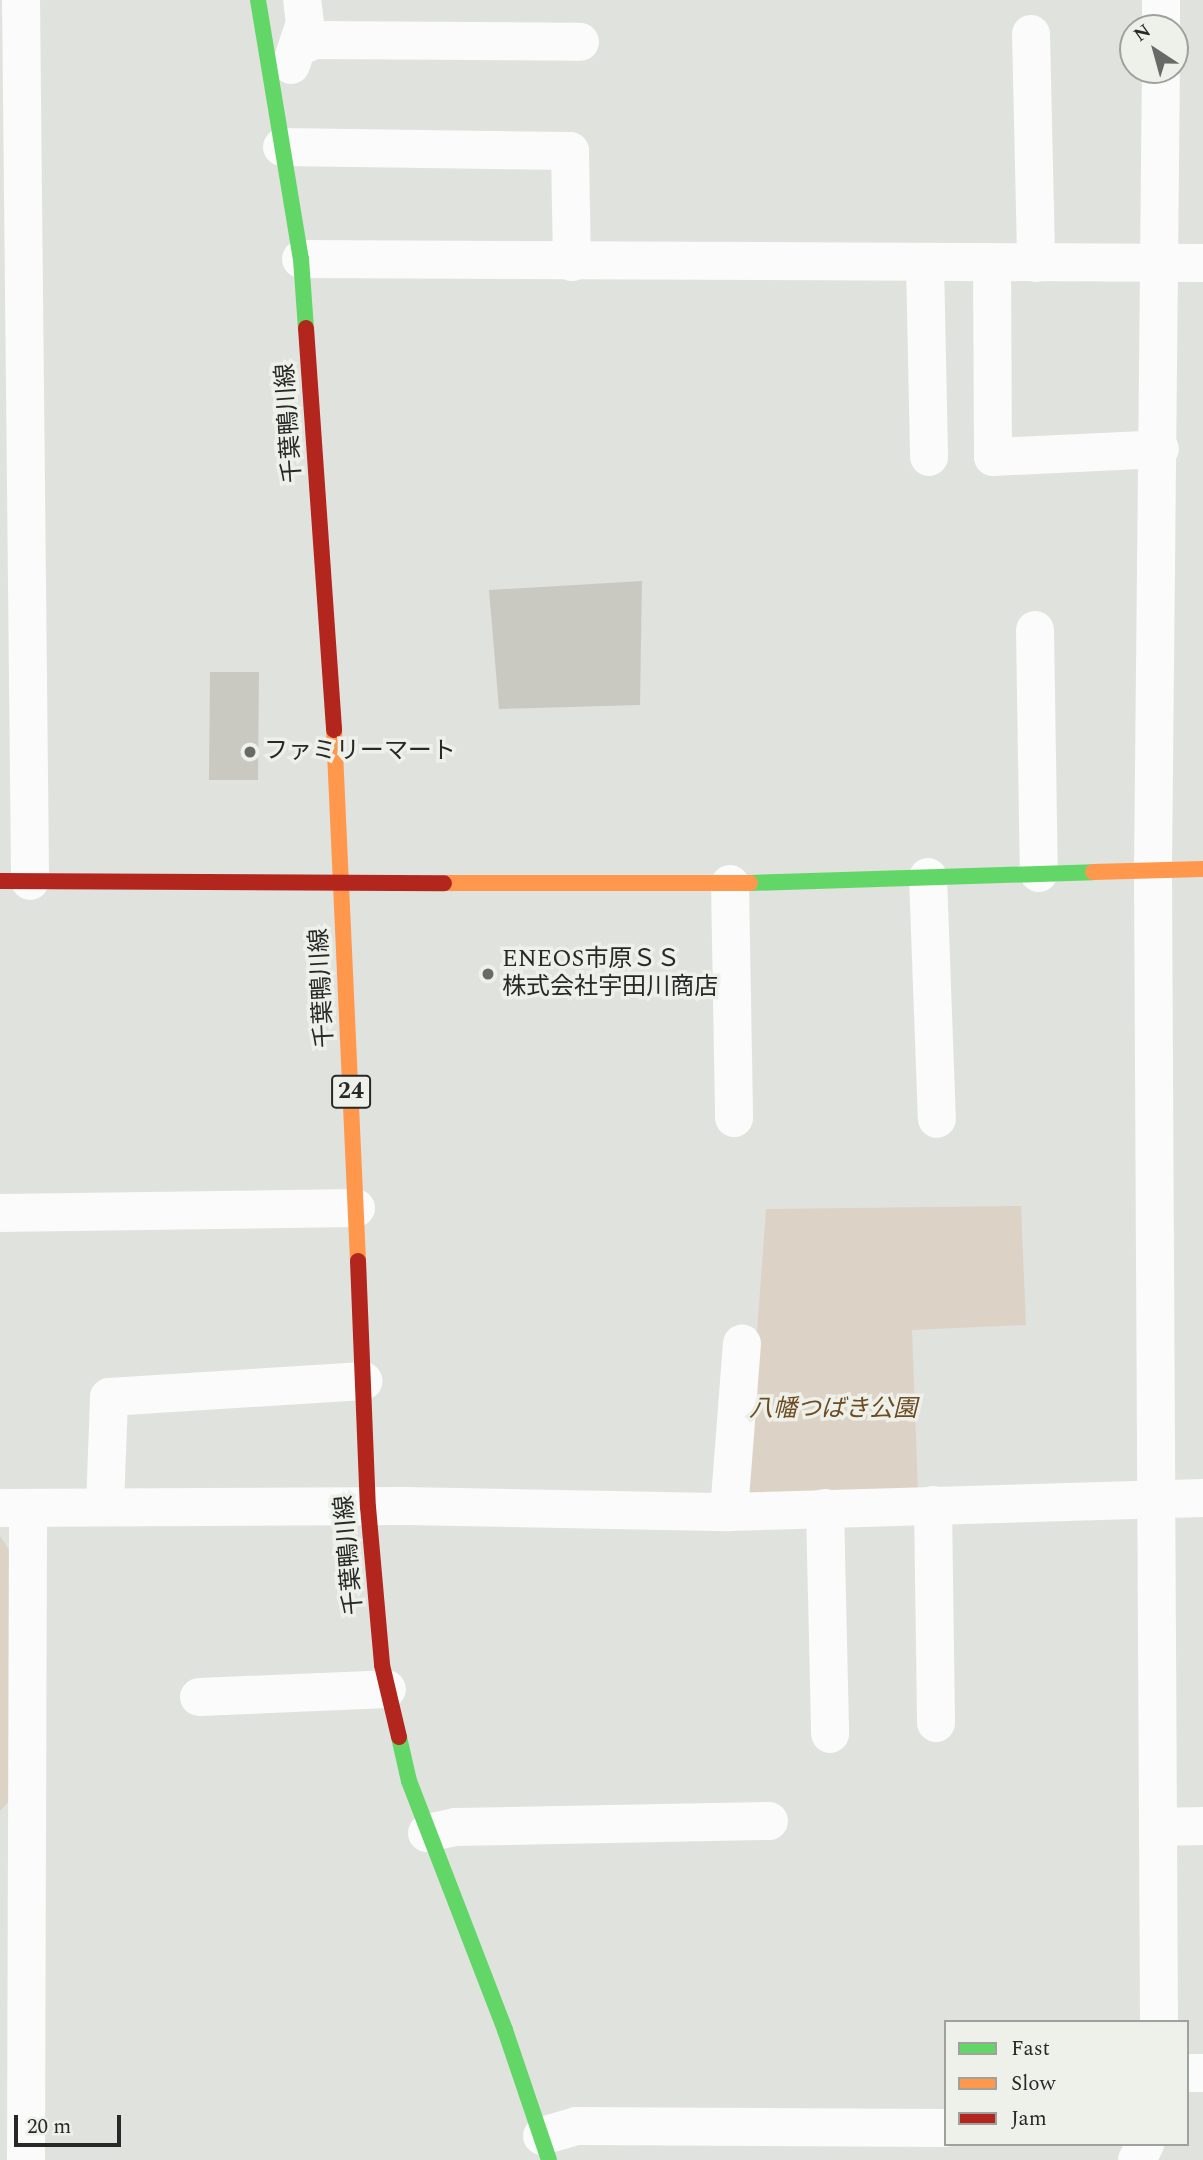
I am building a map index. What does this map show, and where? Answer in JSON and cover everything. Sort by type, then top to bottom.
[{"type":"main road","name":"千葉鴨川線","points":[[258,0],[301,259],[340,884],[368,1507],[387,1689],[398,1745],[427,1833],[545,2148]]},
{"type":"main road","points":[[15,881],[730,884],[1203,869]]},
{"type":"street","points":[[15,881],[21,0]]},
{"type":"street","points":[[272,90],[295,60],[304,23],[302,0]]},
{"type":"street","points":[[1031,34],[1036,263]]},
{"type":"street","points":[[298,47],[315,40],[580,42]]},
{"type":"street","points":[[1159,2020],[1153,869],[1162,263],[1161,84]]},
{"type":"street","points":[[282,147],[570,151],[572,262]]},
{"type":"street","points":[[301,259],[1203,263]]},
{"type":"street","points":[[925,263],[929,457]]},
{"type":"street","points":[[992,263],[993,457],[1160,449]]},
{"type":"street","points":[[1035,630],[1039,873]]},
{"type":"street","points":[[929,877],[937,1119]]},
{"type":"street","points":[[730,884],[734,1118]]},
{"type":"street","points":[[0,1213],[356,1208]]},
{"type":"street","points":[[729,1512],[741,1344]]},
{"type":"street","points":[[105,1507],[109,1397],[363,1381]]},
{"type":"street","points":[[26,2160],[13,1838],[14,1508],[368,1507],[729,1512],[1158,1497],[1203,1498]]},
{"type":"street","points":[[933,1505],[936,1723]]},
{"type":"street","points":[[825,1508],[830,1734]]},
{"type":"street","points":[[199,1697],[387,1689]]},
{"type":"street","points":[[427,1833],[455,1826],[769,1821]]},
{"type":"street","points":[[1160,1827],[1203,1826]]},
{"type":"street","points":[[545,2148],[576,2126],[944,2128]]},
{"type":"green space","name":"八幡つばき公園","points":[[1021,1206],[1026,1325],[912,1330],[918,1491],[745,1496],[766,1209]]},
{"type":"green space","points":[[0,1536],[10,1551],[14,1796],[0,1811]]},
{"type":"building","points":[[642,581],[640,705],[499,709],[489,590]]},
{"type":"building","points":[[210,672],[259,672],[258,780],[209,780]]},
{"type":"traffic: fast","points":[[258,0],[301,259],[306,328]]},
{"type":"traffic: fast","points":[[750,883],[1093,872]]},
{"type":"traffic: fast","points":[[399,1737],[409,1781],[505,2030],[549,2160]]},
{"type":"traffic: slow","points":[[334,730],[358,1261]]},
{"type":"traffic: slow","points":[[1093,872],[1203,869]]},
{"type":"traffic: slow","points":[[444,883],[750,883]]},
{"type":"traffic: jam","points":[[306,328],[334,730]]},
{"type":"traffic: jam","points":[[0,881],[444,883]]},
{"type":"traffic: jam","points":[[358,1261],[368,1507],[382,1665],[399,1737]]},
{"type":"place","name":"ファミリーマート","points":[[250,752]]},
{"type":"place","name":"ENEOS市原ＳＳ 株式会社宇田川商店","points":[[488,974]]}]
